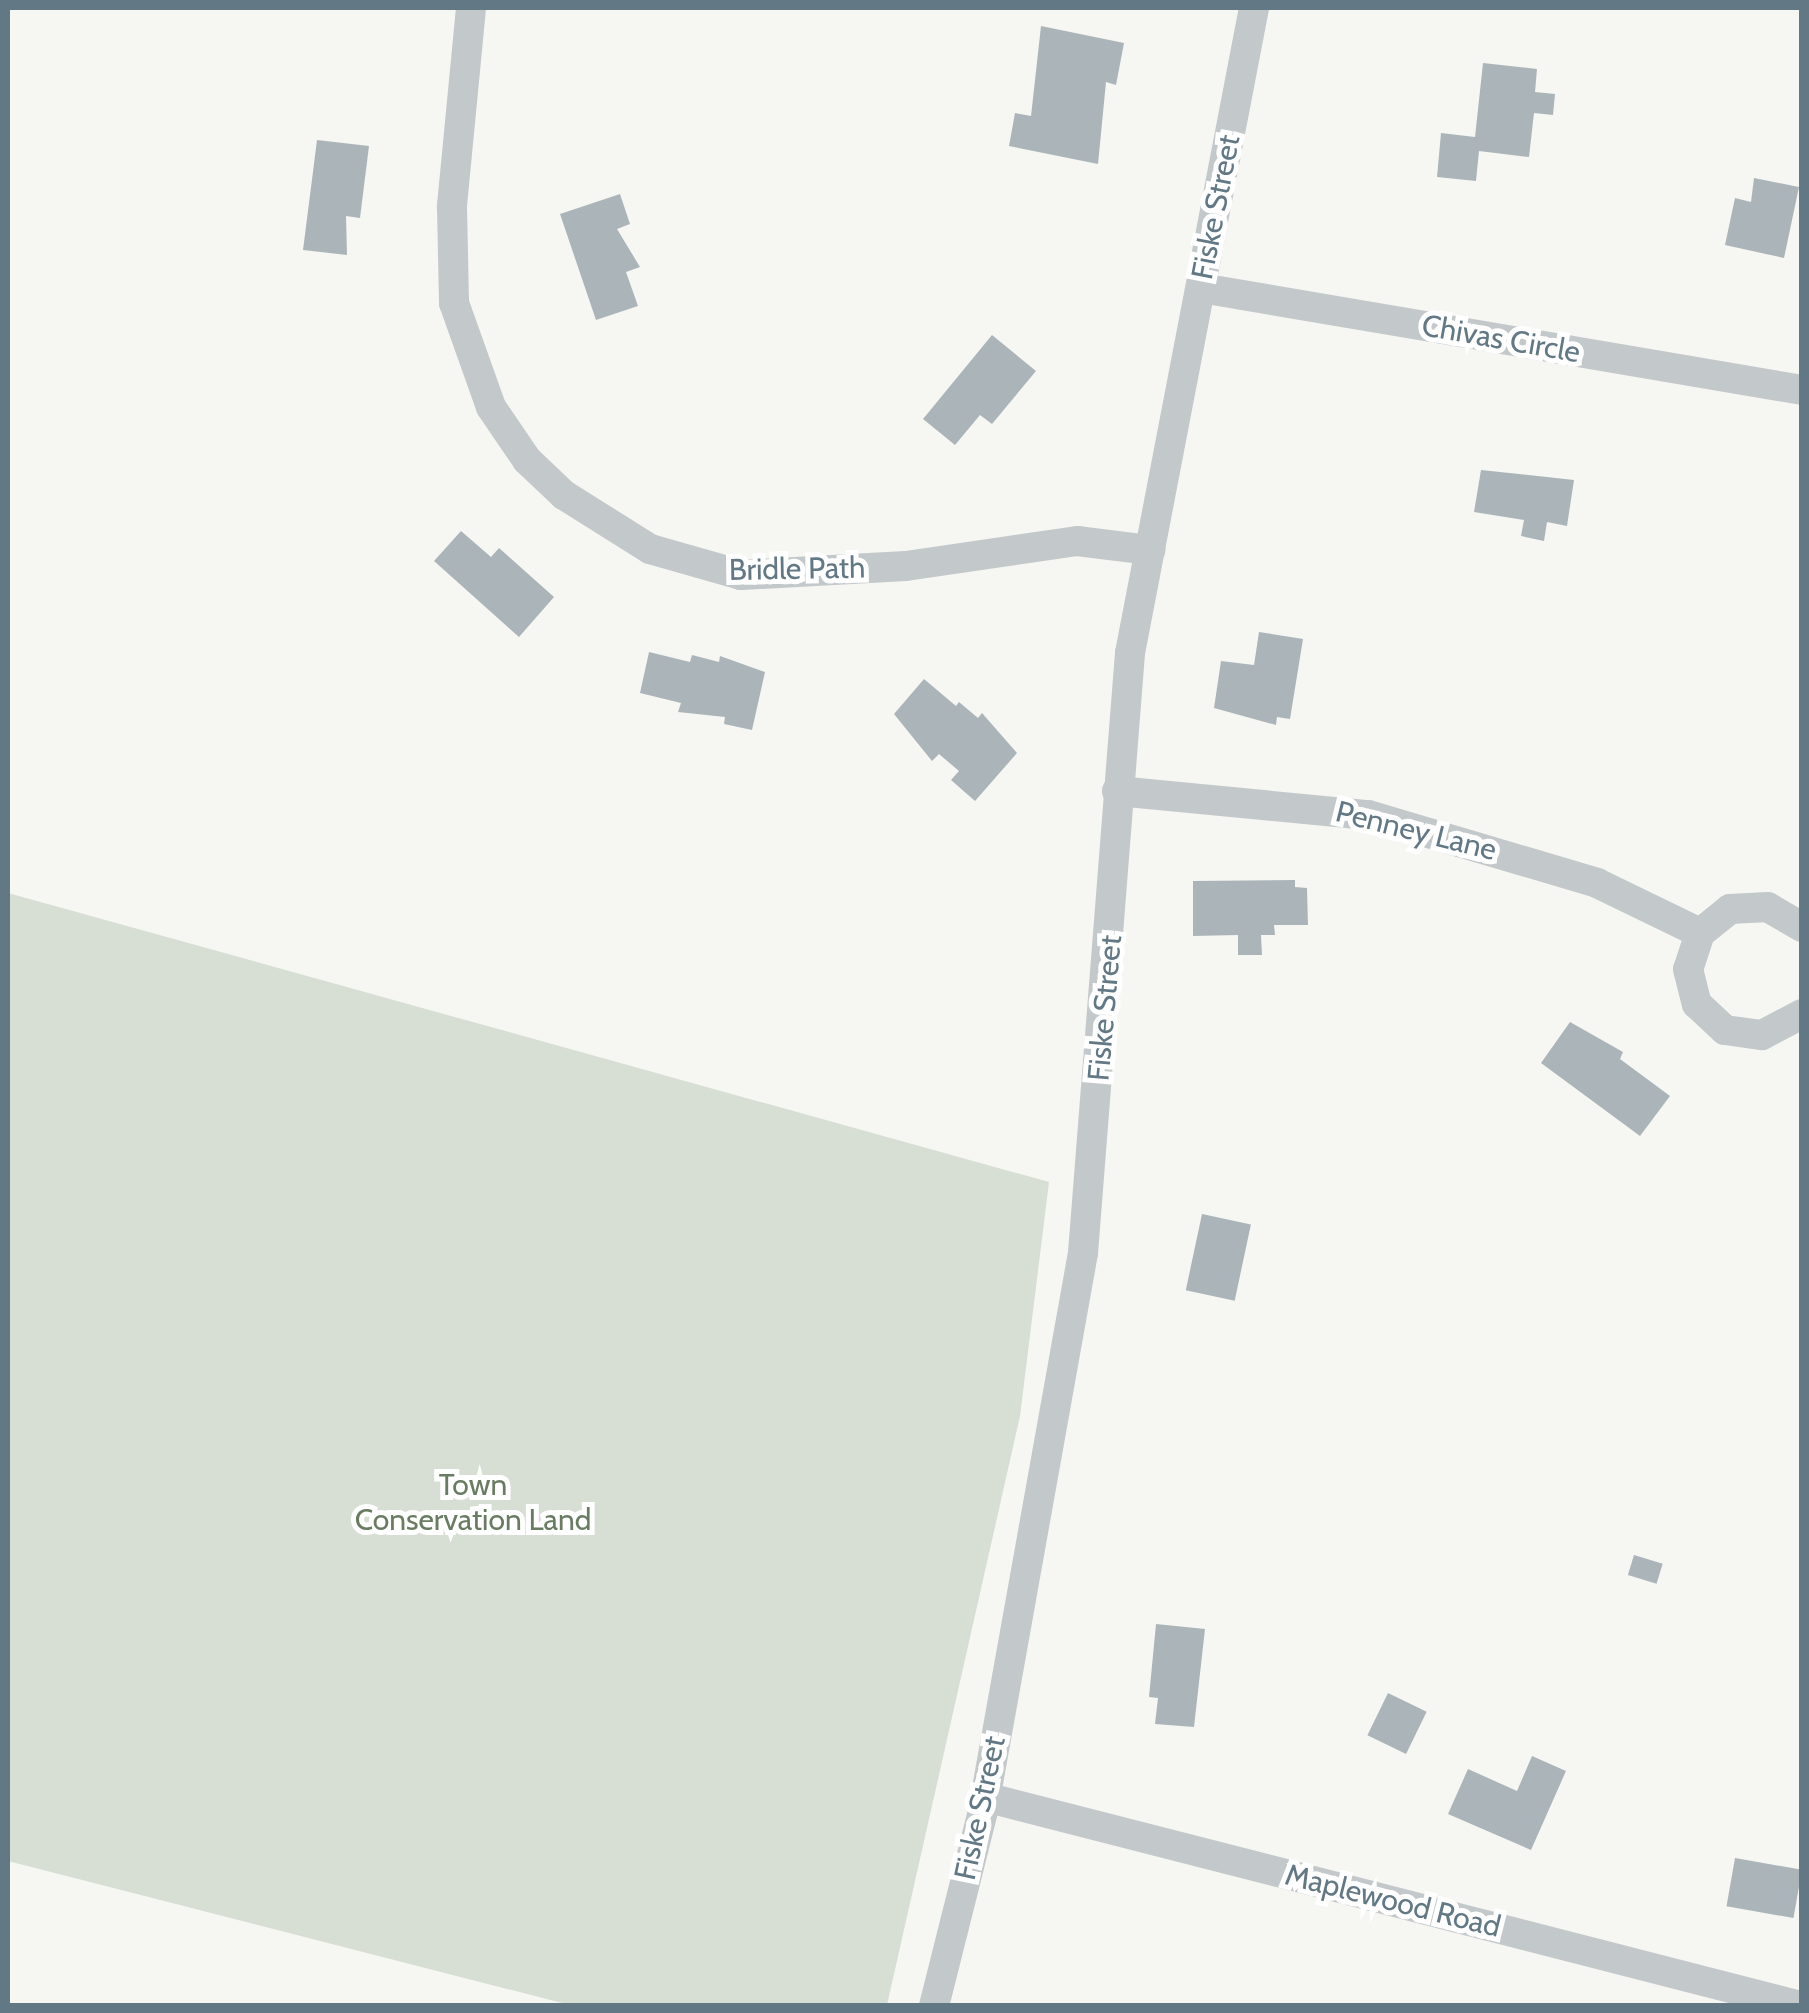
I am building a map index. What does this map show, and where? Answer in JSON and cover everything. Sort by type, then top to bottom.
[{"type":"street","name":"Bridle Path","points":[[472,8],[452,207],[454,303],[492,407],[527,460],[564,495],[650,549],[741,575],[906,566],[1077,541],[1150,550]]},
{"type":"street","name":"Fiske Street","points":[[934,2006],[986,1797],[1083,1254],[1118,864],[1117,791],[1130,653],[1254,8]]},
{"type":"street","name":"Chivas Circle","points":[[1201,288],[1802,390]]},
{"type":"street","name":"Penney Lane","points":[[1117,791],[1368,815],[1597,883],[1700,932]]},
{"type":"street","points":[[1802,928],[1781,912],[1756,905],[1730,909],[1700,932],[1688,981],[1714,1024],[1762,1035],[1802,1014]]},
{"type":"street","name":"Maplewood Road","points":[[986,1797],[1801,2006]]},
{"type":"green space","name":"Town Conservation Land","points":[[8,893],[1049,1182],[1020,1416],[887,2005],[570,2005],[8,1861]]},
{"type":"building","points":[[1041,26],[1124,43],[1116,85],[1106,82],[1098,164],[1009,146],[1015,113],[1031,116]]},
{"type":"building","points":[[1483,63],[1537,69],[1535,92],[1555,94],[1553,115],[1534,113],[1529,157],[1479,151],[1476,181],[1437,177],[1441,133],[1475,137]]},
{"type":"building","points":[[317,140],[369,146],[360,218],[346,216],[347,255],[303,250]]},
{"type":"building","points":[[1754,178],[1799,187],[1784,258],[1725,245],[1735,198],[1751,202]]},
{"type":"building","points":[[620,194],[630,224],[617,229],[640,267],[626,272],[638,306],[596,320],[560,214]]},
{"type":"building","points":[[992,335],[1036,371],[992,424],[980,415],[955,445],[923,419]]},
{"type":"building","points":[[1481,470],[1574,480],[1567,526],[1547,522],[1544,541],[1521,536],[1524,520],[1474,512]]},
{"type":"building","points":[[461,531],[491,557],[499,548],[554,597],[519,637],[434,561]]},
{"type":"building","points":[[1259,632],[1303,639],[1290,719],[1277,717],[1276,725],[1214,708],[1221,661],[1254,665]]},
{"type":"building","points":[[649,652],[690,662],[692,655],[719,662],[720,656],[765,672],[752,730],[724,724],[725,717],[678,712],[681,703],[640,693]]},
{"type":"building","points":[[924,679],[956,706],[959,702],[978,718],[982,713],[1017,753],[975,801],[951,780],[959,771],[939,754],[932,761],[894,714]]},
{"type":"building","points":[[1295,880],[1295,887],[1307,888],[1308,925],[1274,925],[1275,935],[1261,935],[1262,955],[1238,955],[1238,935],[1193,936],[1193,881]]},
{"type":"building","points":[[1570,1022],[1623,1052],[1620,1059],[1670,1096],[1640,1136],[1541,1063]]},
{"type":"building","points":[[1202,1214],[1251,1224],[1235,1301],[1186,1290]]},
{"type":"building","points":[[1634,1555],[1663,1564],[1657,1584],[1628,1575]]},
{"type":"building","points":[[1156,1624],[1205,1629],[1194,1727],[1155,1724],[1158,1698],[1149,1697]]},
{"type":"building","points":[[1388,1693],[1427,1712],[1406,1754],[1367,1735]]},
{"type":"building","points":[[1532,1756],[1566,1771],[1531,1850],[1448,1814],[1468,1769],[1517,1791]]},
{"type":"building","points":[[1735,1858],[1802,1870],[1793,1918],[1726,1906]]}]
